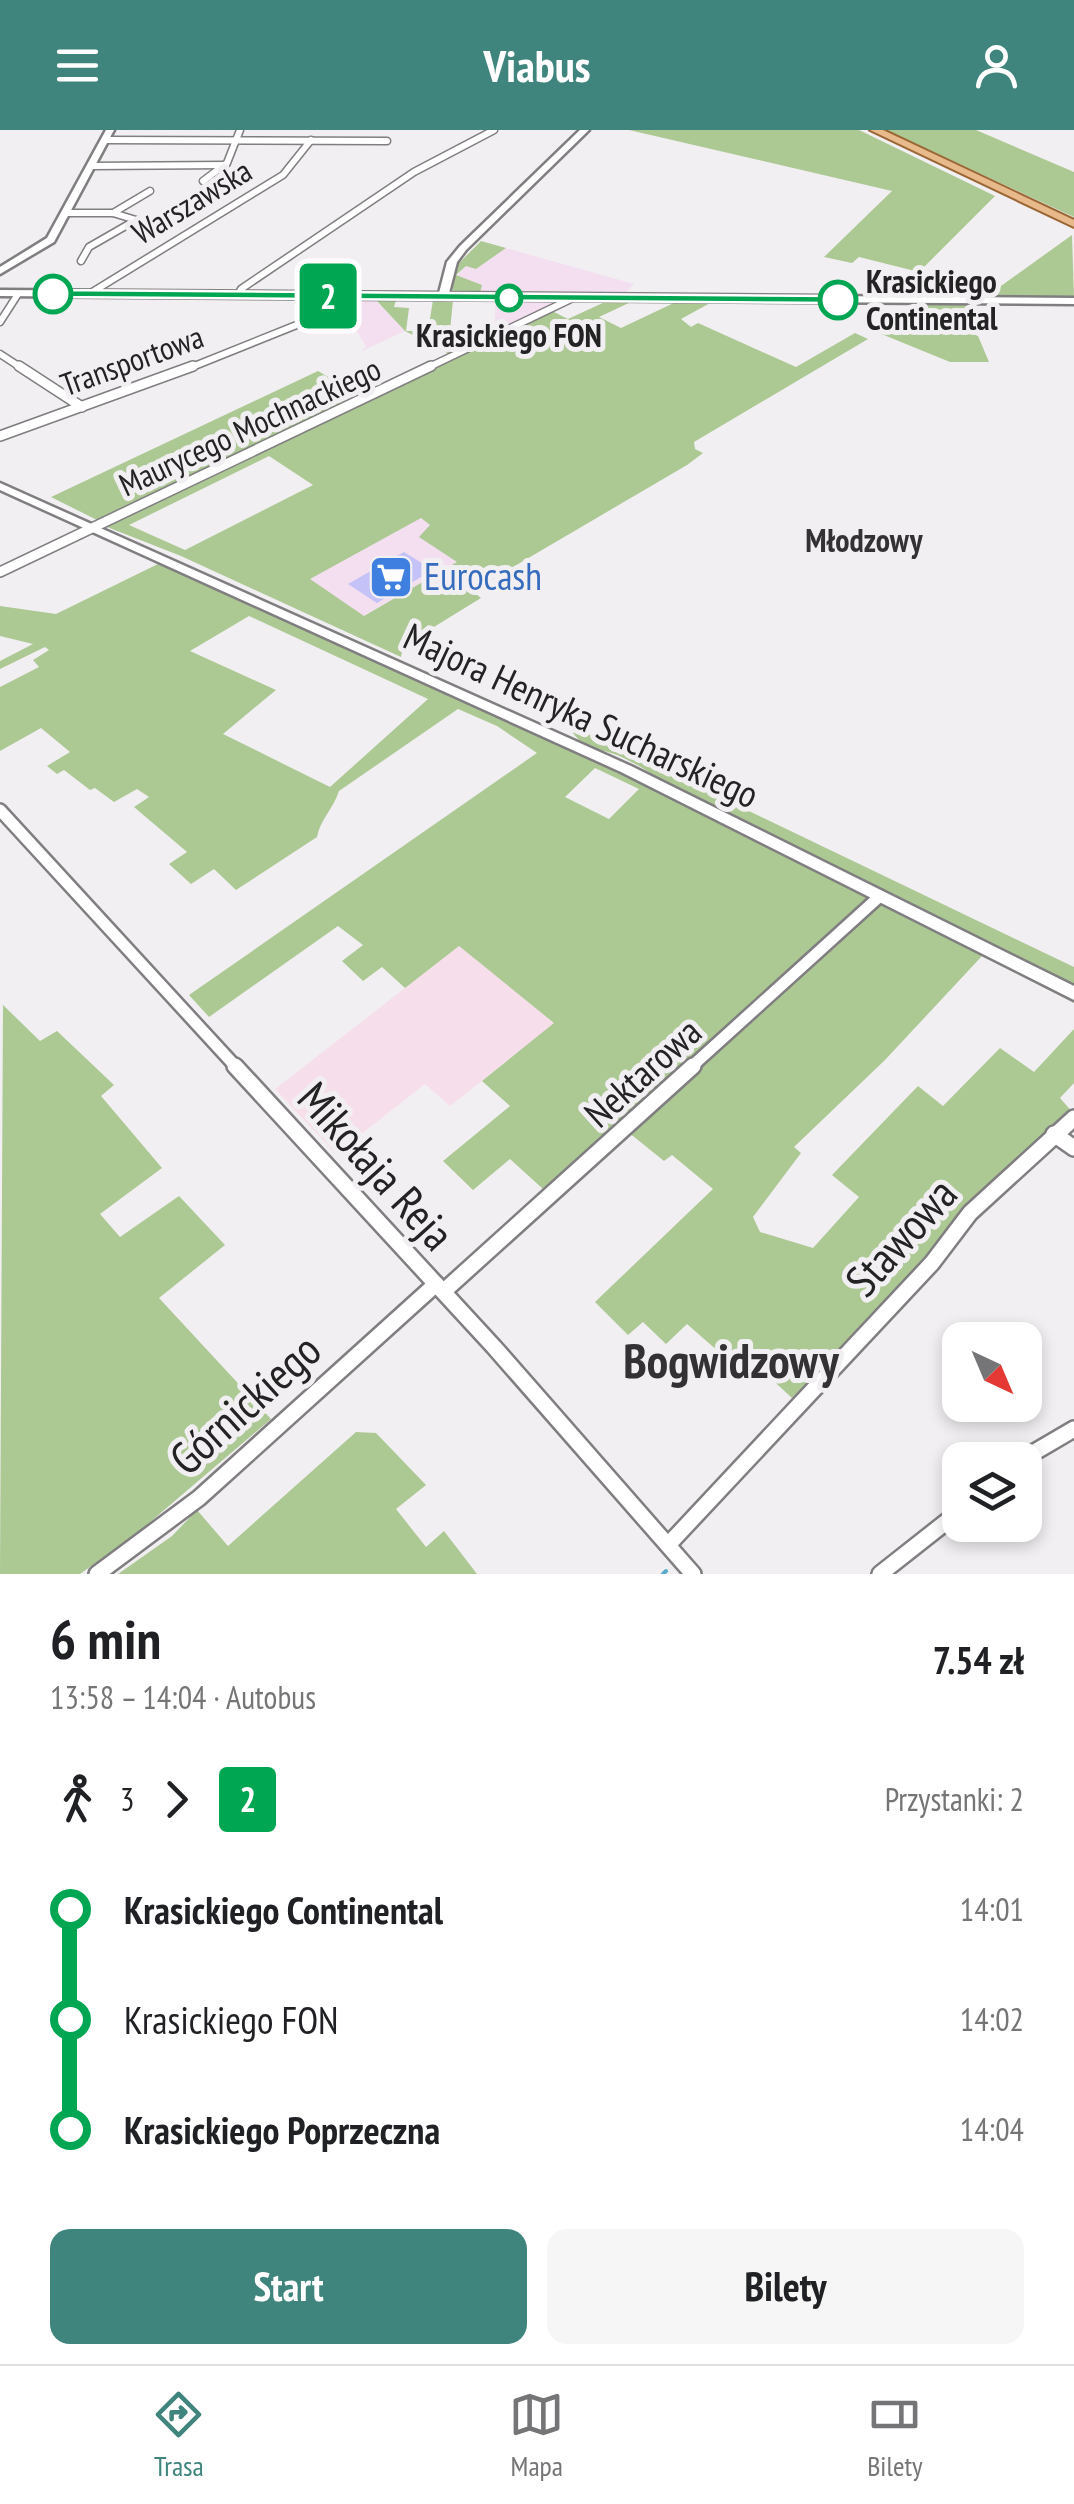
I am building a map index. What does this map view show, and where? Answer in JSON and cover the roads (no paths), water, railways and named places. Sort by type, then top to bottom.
[{"type":"main road","points":[[875,130],[1074,224]]},
{"type":"street","points":[[203,181],[226,165],[240,130]]},
{"type":"street","points":[[238,296],[241,289],[414,172],[494,130]]},
{"type":"street","points":[[443,297],[452,262],[463,248],[585,130]]},
{"type":"street","points":[[0,271],[47,244],[108,135],[387,141]]},
{"type":"street","name":"Warszawska","points":[[90,294],[283,175],[310,140]]},
{"type":"street","points":[[91,166],[226,165]]},
{"type":"street","points":[[113,213],[150,191]]},
{"type":"street","points":[[66,213],[113,213],[136,220],[90,247],[81,261]]},
{"type":"street","points":[[0,294],[1074,301]]},
{"type":"street","points":[[0,322],[18,294]]},
{"type":"street","name":"Transportowa","points":[[0,436],[314,318],[320,312],[320,296]]},
{"type":"street","name":"Maurycego Mochnackiego","points":[[0,572],[573,298]]},
{"type":"street","points":[[0,354],[82,406]]},
{"type":"street","name":"Majora Henryka Sucharskiego","points":[[0,486],[610,762],[1074,993]]},
{"type":"street","name":"Mikołaja Reja","points":[[0,810],[440,1288],[693,1574]]},
{"type":"street","name":"Nektarowa","points":[[440,1288],[880,896]]},
{"type":"street","name":"Stawowa","points":[[668,1545],[932,1263],[970,1213],[1074,1118]]},
{"type":"street","points":[[1054,1134],[1074,1148]]},
{"type":"street","name":"Górnickiego","points":[[97,1574],[199,1498],[440,1288]]},
{"type":"street","points":[[1042,1445],[1074,1429]]},
{"type":"street","points":[[880,1574],[942,1525]]},
{"type":"waterway","points":[[663,1574],[666,1571]]},
{"type":"place","name":"Krasickiego FON","points":[[509,298]]},
{"type":"place","name":"Krasickiego Continental","points":[[838,300]]},
{"type":"place","name":"Eurocash","points":[[391,577]]},
{"type":"district","name":"Młodzowy","points":[[864,541]]},
{"type":"district","name":"Bogwidzowy","points":[[731,1361]]}]
